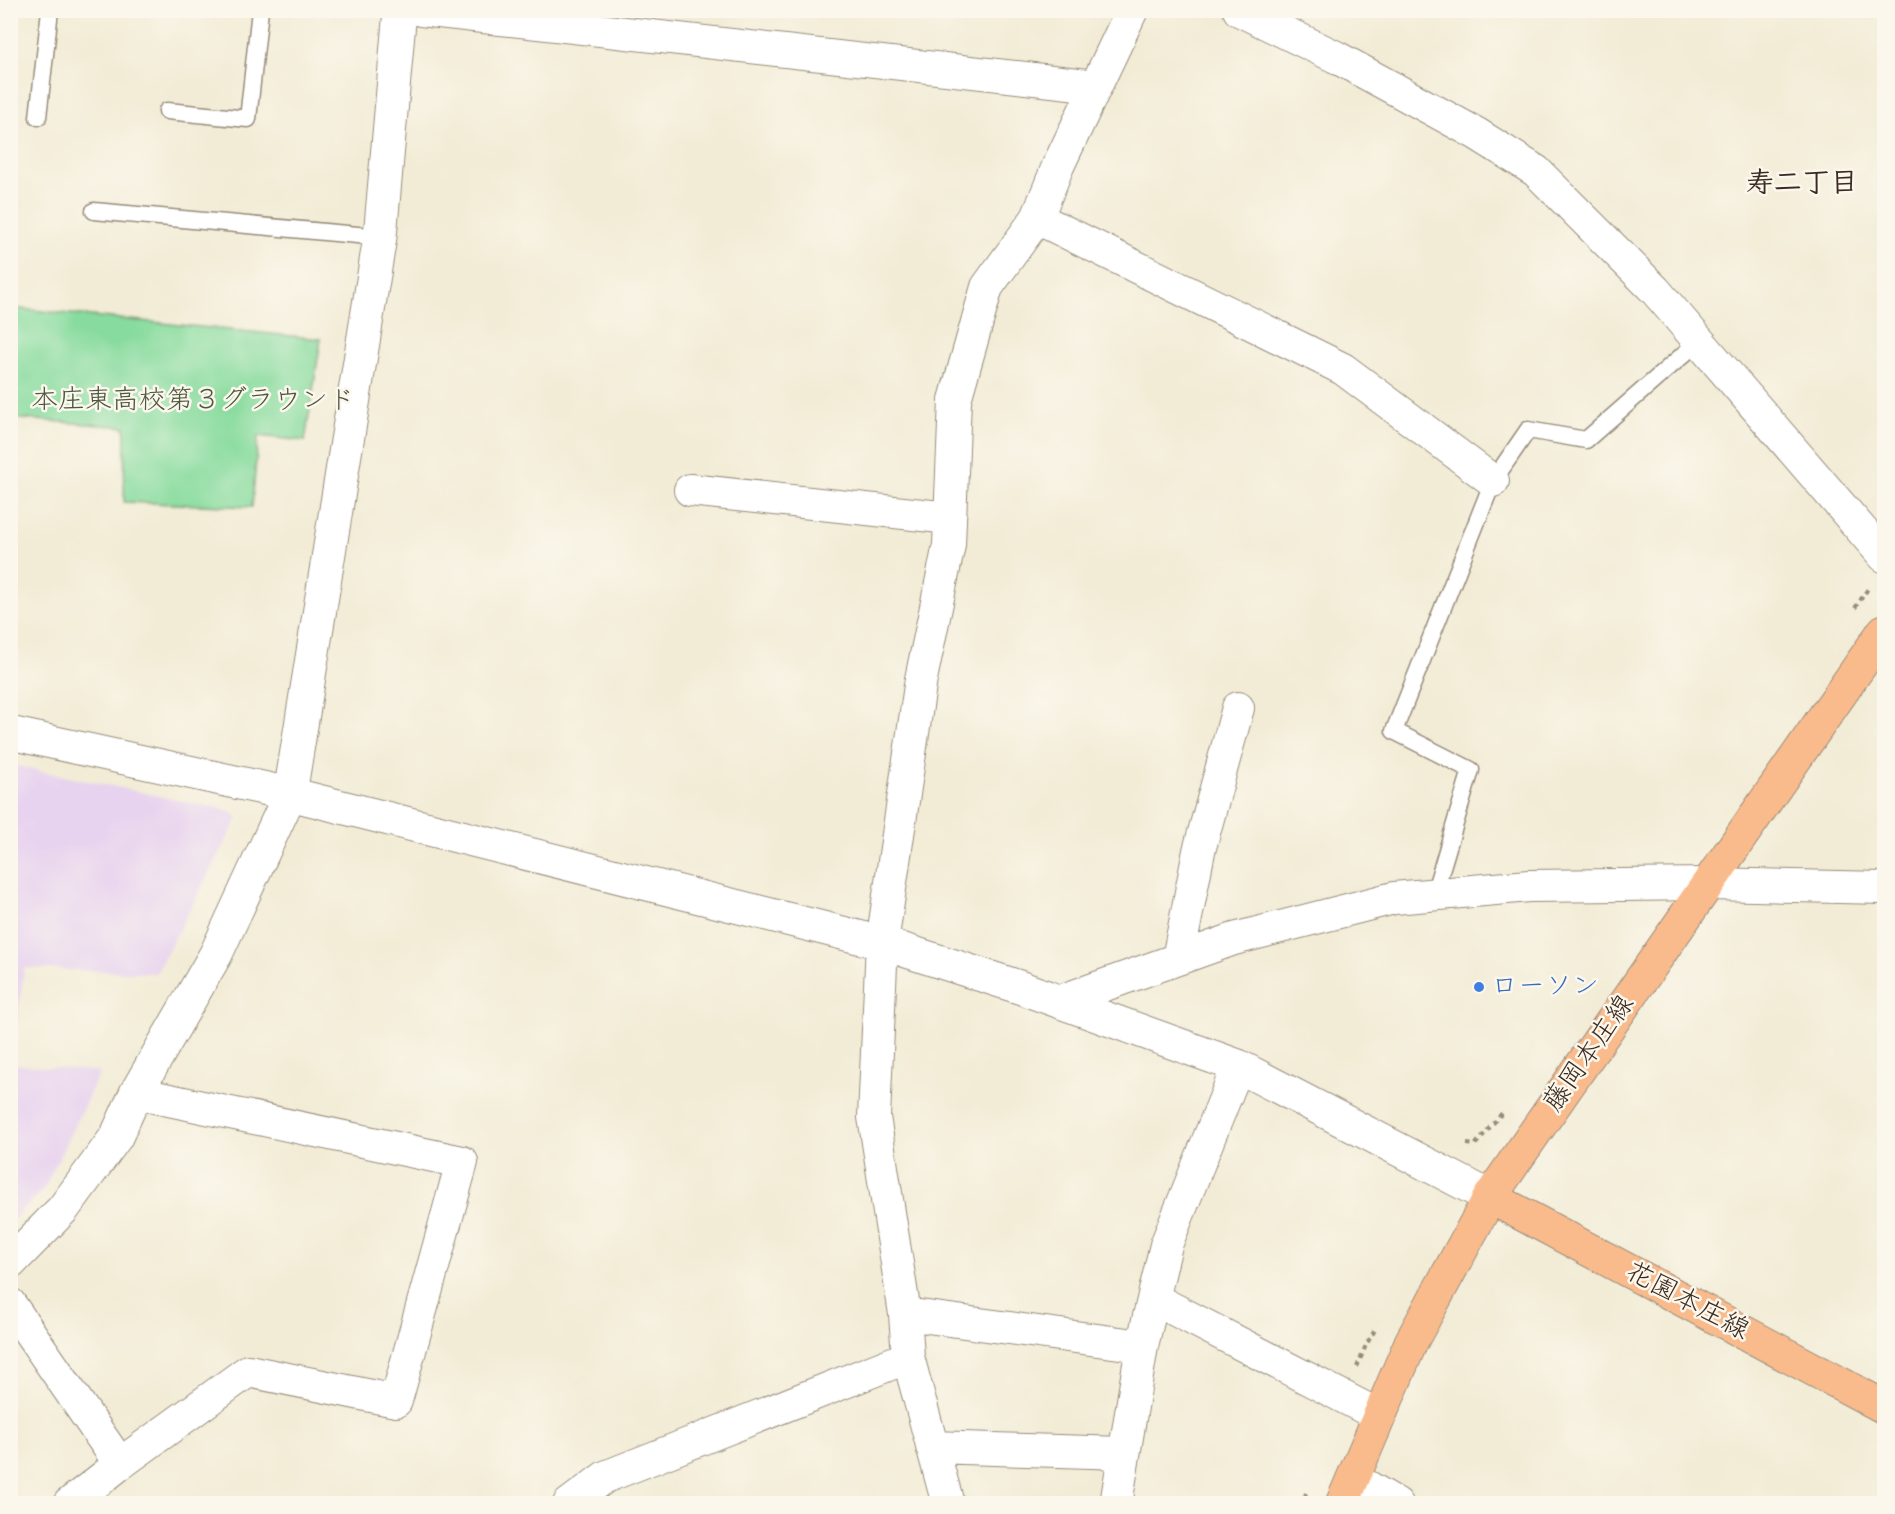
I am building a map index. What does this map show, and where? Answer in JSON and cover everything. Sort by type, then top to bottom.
[{"type":"main road","name":"藤岡本庄線","points":[[1348,1491],[1378,1415],[1411,1342],[1490,1197],[1884,631]]},
{"type":"main road","name":"花園本庄線","points":[[1490,1197],[1884,1407]]},
{"type":"street","points":[[10,1263],[63,1209],[116,1137],[136,1093],[216,954],[290,794],[380,237],[400,10]]},
{"type":"street","points":[[421,10],[1096,86]]},
{"type":"street","points":[[948,1503],[908,1357],[904,1314],[874,1117],[882,943],[921,679],[949,545],[955,400],[987,287],[1037,218],[1058,166],[1132,10]]},
{"type":"street","points":[[1239,10],[1336,57],[1478,134],[1536,171],[1655,290],[1884,556]]},
{"type":"street","points":[[1037,218],[1342,369],[1493,480]]},
{"type":"street","points":[[690,490],[950,518]]},
{"type":"street","points":[[1178,959],[1199,851],[1238,708]]},
{"type":"street","points":[[10,733],[290,794],[882,943],[1060,1001],[1238,1066],[1490,1197]]},
{"type":"street","points":[[1060,1001],[1234,939],[1394,898],[1529,886],[1709,884],[1884,888]]},
{"type":"street","points":[[1116,1503],[1142,1346],[1166,1245],[1238,1066]]},
{"type":"street","points":[[69,1503],[248,1371],[396,1401],[462,1162],[136,1093]]},
{"type":"street","points":[[1154,1299],[1378,1415]]},
{"type":"street","points":[[10,1304],[120,1464]]},
{"type":"street","points":[[904,1314],[1142,1346]]},
{"type":"street","points":[[568,1503],[605,1477],[908,1357]]},
{"type":"street","points":[[932,1447],[1124,1453]]},
{"type":"street","points":[[1348,1491],[1397,1503]]},
{"type":"lane","points":[[38,117],[50,10]]},
{"type":"lane","points":[[167,111],[248,119],[260,10]]},
{"type":"lane","points":[[94,211],[380,237]]},
{"type":"lane","points":[[1434,894],[1471,770],[1394,731],[1493,480],[1528,430],[1586,440],[1699,341]]},
{"type":"shaded area","points":[[11,765],[230,811],[238,818],[156,973],[24,968],[12,1064],[100,1072],[45,1187],[11,1221]]},
{"type":"green space","name":"本庄東高校第３グラウンド","points":[[11,308],[321,339],[305,441],[258,436],[252,507],[124,502],[125,427],[11,418]]},
{"type":"place","name":"ローソン","points":[[1479,987]]},
{"type":"district","name":"寿二丁目","points":[[1802,184]]}]
